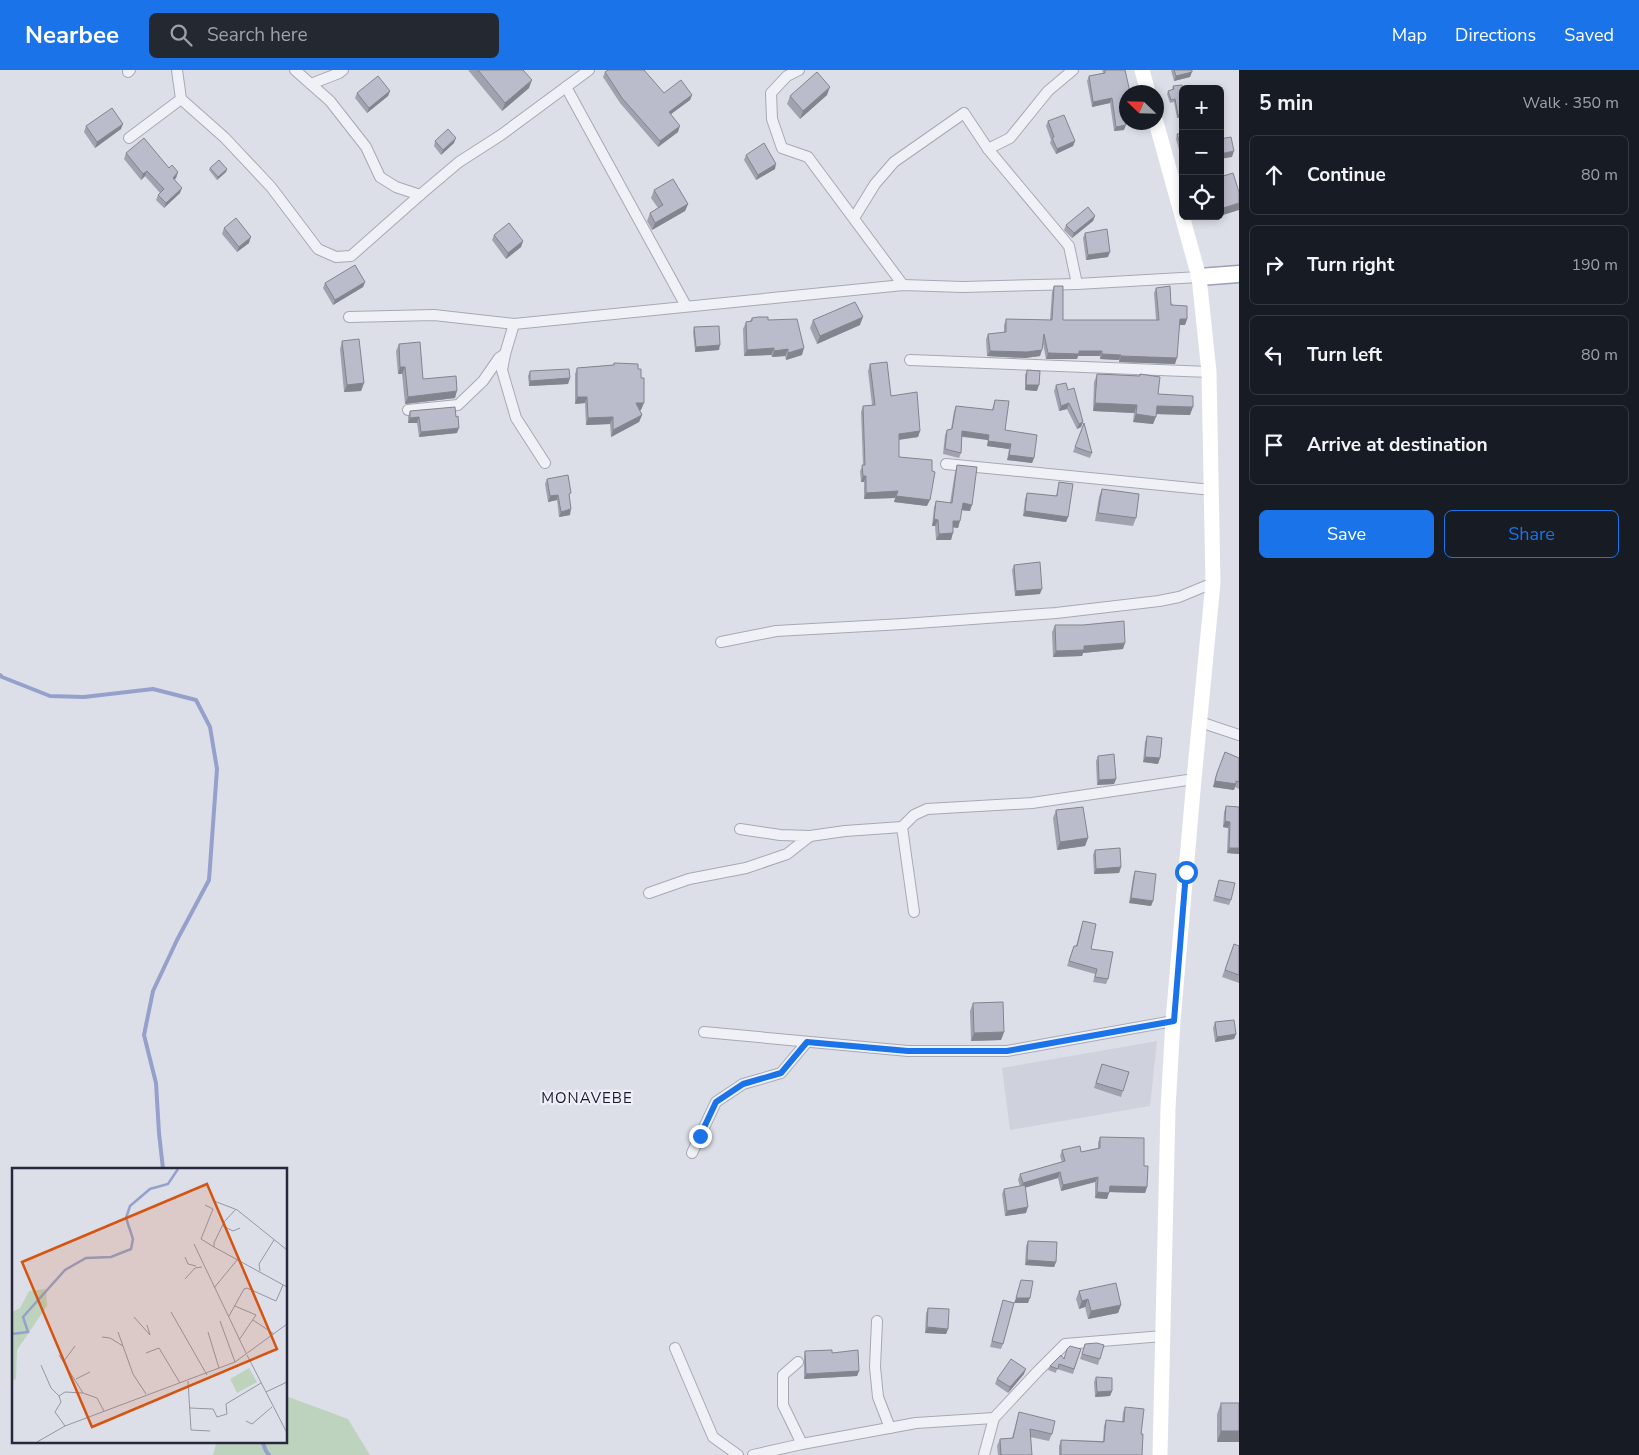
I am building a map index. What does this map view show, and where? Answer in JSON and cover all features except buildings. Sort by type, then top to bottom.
[{"type":"main road","points":[[1142,70],[1146,85]]},
{"type":"main road","points":[[1158,130],[1199,277],[1209,372],[1213,583],[1194,779],[1168,1108],[1160,1455]]},
{"type":"main road","points":[[1199,277],[1239,274]]},
{"type":"street","points":[[178,70],[181,99],[225,138],[271,187],[318,249],[336,257],[351,256],[459,162],[501,135],[589,70]]},
{"type":"street","points":[[295,70],[330,101],[366,147],[380,177],[396,187],[420,195]]},
{"type":"street","points":[[311,84],[339,74],[344,70]]},
{"type":"street","points":[[799,70],[787,76],[771,93],[772,119],[782,148],[808,157],[902,285]]},
{"type":"street","points":[[988,149],[1010,138],[1048,91],[1073,70]]},
{"type":"street","points":[[566,87],[686,306]]},
{"type":"street","points":[[129,138],[181,99]]},
{"type":"street","points":[[854,218],[875,184],[894,162],[964,113],[988,149],[1069,246],[1077,284]]},
{"type":"street","points":[[349,316],[434,315],[514,324],[902,285],[963,287],[1077,284],[1199,277]]},
{"type":"street","points":[[514,324],[502,370],[516,418],[545,462]]},
{"type":"street","points":[[408,410],[458,405],[483,382],[499,358],[505,354]]},
{"type":"street","points":[[910,360],[1209,372]]},
{"type":"street","points":[[946,464],[1212,490]]},
{"type":"street","points":[[721,642],[776,631],[1056,613],[1140,603],[1179,597],[1213,583]]},
{"type":"street","points":[[1200,722],[1239,736]]},
{"type":"street","points":[[740,829],[780,835],[810,836],[845,831],[902,827],[914,815],[927,809],[1032,803],[1194,779]]},
{"type":"street","points":[[902,827],[914,912]]},
{"type":"street","points":[[649,893],[689,879],[746,868],[787,854],[810,836]]},
{"type":"street","points":[[704,1032],[908,1051],[1007,1051],[1174,1021]]},
{"type":"street","points":[[692,1153],[716,1102],[743,1084],[781,1073],[807,1042]]},
{"type":"street","points":[[877,1321],[875,1367],[878,1397],[890,1428]]},
{"type":"street","points":[[984,1455],[994,1418],[1036,1372],[1066,1344],[1163,1336]]},
{"type":"street","points":[[675,1348],[713,1437],[738,1455]]},
{"type":"street","points":[[798,1362],[783,1375],[783,1405],[802,1444]]},
{"type":"street","points":[[753,1455],[916,1423],[994,1418]]},
{"type":"shaded area","points":[[1157,1041],[1150,1106],[1010,1130],[1002,1068]]},
{"type":"green space","points":[[288,1397],[348,1419],[370,1455],[213,1455],[217,1442],[288,1442]]},
{"type":"waterway","points":[[0,675],[50,696],[84,697],[153,689],[196,700],[210,727],[217,769],[209,880],[177,940],[153,991],[144,1035],[156,1083],[163,1168]]},
{"type":"waterway","points":[[262,1442],[269,1455]]},
{"type":"district","name":"MONAVEBE","points":[[587,1098]]},
{"type":"route","points":[[700,1136],[716,1102],[743,1084],[781,1073],[807,1042],[908,1051],[1007,1051],[1174,1021],[1186,872]]}]
